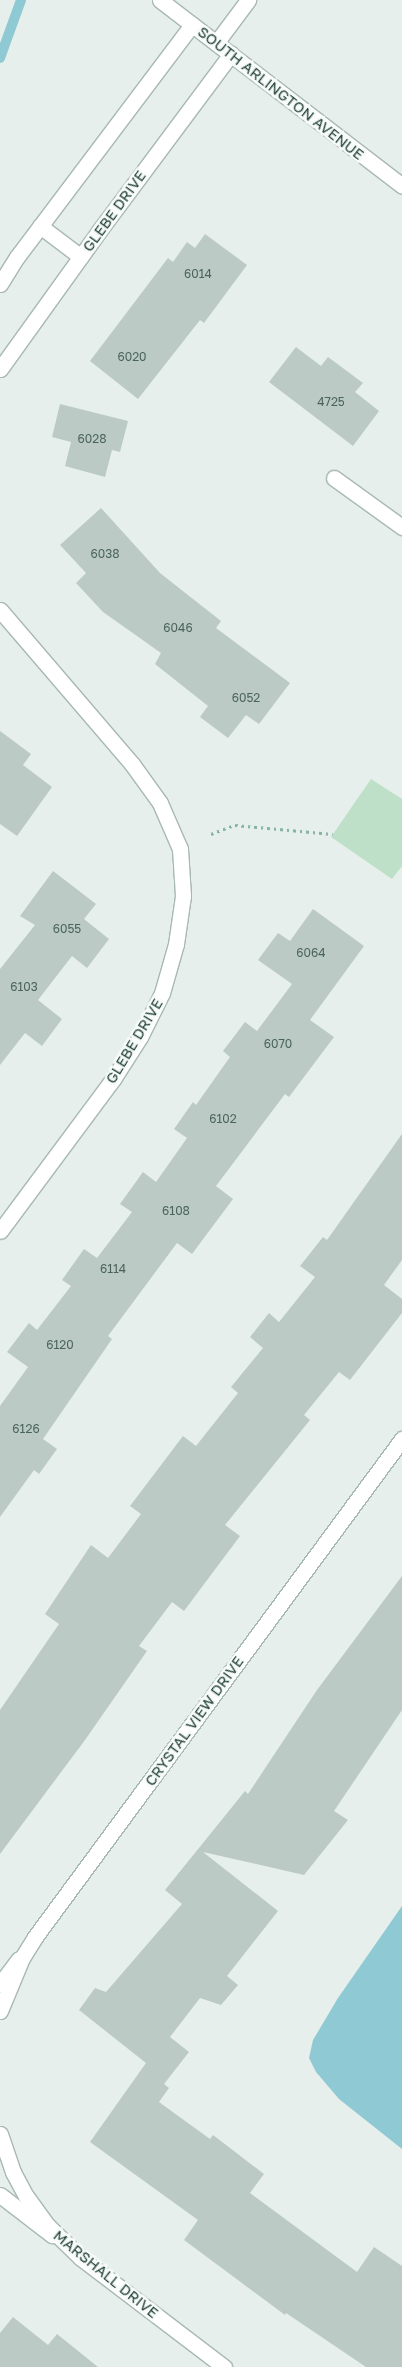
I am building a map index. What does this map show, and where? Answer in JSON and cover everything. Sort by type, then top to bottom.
[{"type":"street","name":"SOUTH ARLINGTON AVENUE","points":[[160,0],[402,186]]},
{"type":"street","points":[[216,43],[248,0]]},
{"type":"street","points":[[0,284],[40,226],[192,24]]},
{"type":"street","name":"GLEBE DRIVE","points":[[0,369],[231,54]]},
{"type":"street","points":[[40,226],[81,257]]},
{"type":"street","points":[[334,478],[402,527]]},
{"type":"street","name":"GLEBE DRIVE","points":[[0,610],[132,764],[160,804],[180,849],[183,896],[176,944],[162,993],[140,1037],[113,1078],[0,1231]]},
{"type":"street","name":"CRYSTAL VIEW DRIVE","points":[[0,2010],[22,1958],[35,1937],[402,1439]]},
{"type":"street","points":[[0,1984],[35,1937]]},
{"type":"street","name":"MARSHALL DRIVE","points":[[0,2134],[13,2172],[26,2196],[48,2226],[81,2258],[224,2367]]},
{"type":"street","points":[[0,2195],[81,2258]]},
{"type":"path","points":[[211,834],[235,825],[333,834]]},
{"type":"green space","points":[[371,779],[402,799],[402,866],[392,879],[331,837]]},
{"type":"water","points":[[402,1906],[402,2149],[339,2099],[316,2072],[309,2058],[313,2040],[338,1998]]},
{"type":"building","points":[[205,234],[247,265],[204,323],[200,320],[138,399],[90,361],[168,258],[173,262],[187,242],[195,248]]},
{"type":"building","points":[[296,347],[321,366],[328,357],[363,383],[355,392],[379,411],[353,446],[269,382]]},
{"type":"building","points":[[60,404],[128,421],[120,452],[112,450],[105,477],[65,466],[71,442],[52,437]]},
{"type":"building","points":[[101,508],[160,573],[221,621],[216,628],[290,683],[259,724],[246,715],[228,738],[200,717],[208,706],[155,664],[161,653],[103,612],[76,583],[86,573],[60,545]]},
{"type":"building","points":[[0,731],[31,754],[23,765],[52,787],[17,836],[0,824]]},
{"type":"building","points":[[53,871],[96,904],[84,919],[109,939],[87,968],[72,956],[38,1000],[62,1019],[42,1046],[25,1033],[0,1065],[0,969],[35,925],[20,916]]},
{"type":"building","points":[[313,909],[364,946],[310,1020],[334,1037],[289,1097],[285,1094],[216,1186],[233,1199],[192,1254],[177,1243],[108,1336],[112,1339],[43,1439],[57,1449],[39,1474],[34,1470],[0,1517],[0,1406],[28,1367],[7,1352],[29,1323],[37,1330],[71,1286],[62,1280],[84,1249],[97,1258],[132,1212],[120,1204],[143,1172],[156,1182],[187,1138],[174,1129],[193,1102],[196,1105],[230,1057],[223,1051],[245,1022],[257,1031],[292,984],[258,960],[278,933],[290,941]]},
{"type":"building","points":[[402,1134],[402,1260],[384,1285],[402,1299],[402,1313],[350,1380],[339,1372],[304,1415],[310,1420],[225,1525],[240,1536],[184,1611],[172,1602],[139,1646],[147,1651],[85,1740],[0,1854],[0,1710],[59,1624],[45,1614],[91,1545],[108,1558],[141,1514],[130,1506],[183,1436],[196,1446],[238,1393],[231,1387],[263,1348],[250,1337],[269,1313],[279,1322],[315,1277],[300,1266],[323,1237],[327,1240]]},
{"type":"building","points":[[402,1576],[402,1710],[334,1811],[348,1820],[304,1875],[203,1852],[278,1911],[227,1976],[238,1985],[221,2005],[200,1998],[170,2037],[189,2052],[164,2084],[169,2088],[159,2102],[210,2139],[213,2135],[264,2174],[250,2193],[357,2272],[374,2247],[402,2266],[402,2367],[366,2367],[286,2313],[285,2315],[184,2240],[198,2220],[90,2142],[146,2063],[79,2010],[95,1988],[106,1992],[182,1904],[165,1890],[245,1791],[248,1794],[317,1690]]},
{"type":"building","points":[[13,2317],[48,2345],[57,2334],[98,2367],[0,2367],[0,2333]]},
{"type":"waterway","points":[[0,58],[21,0]]}]
